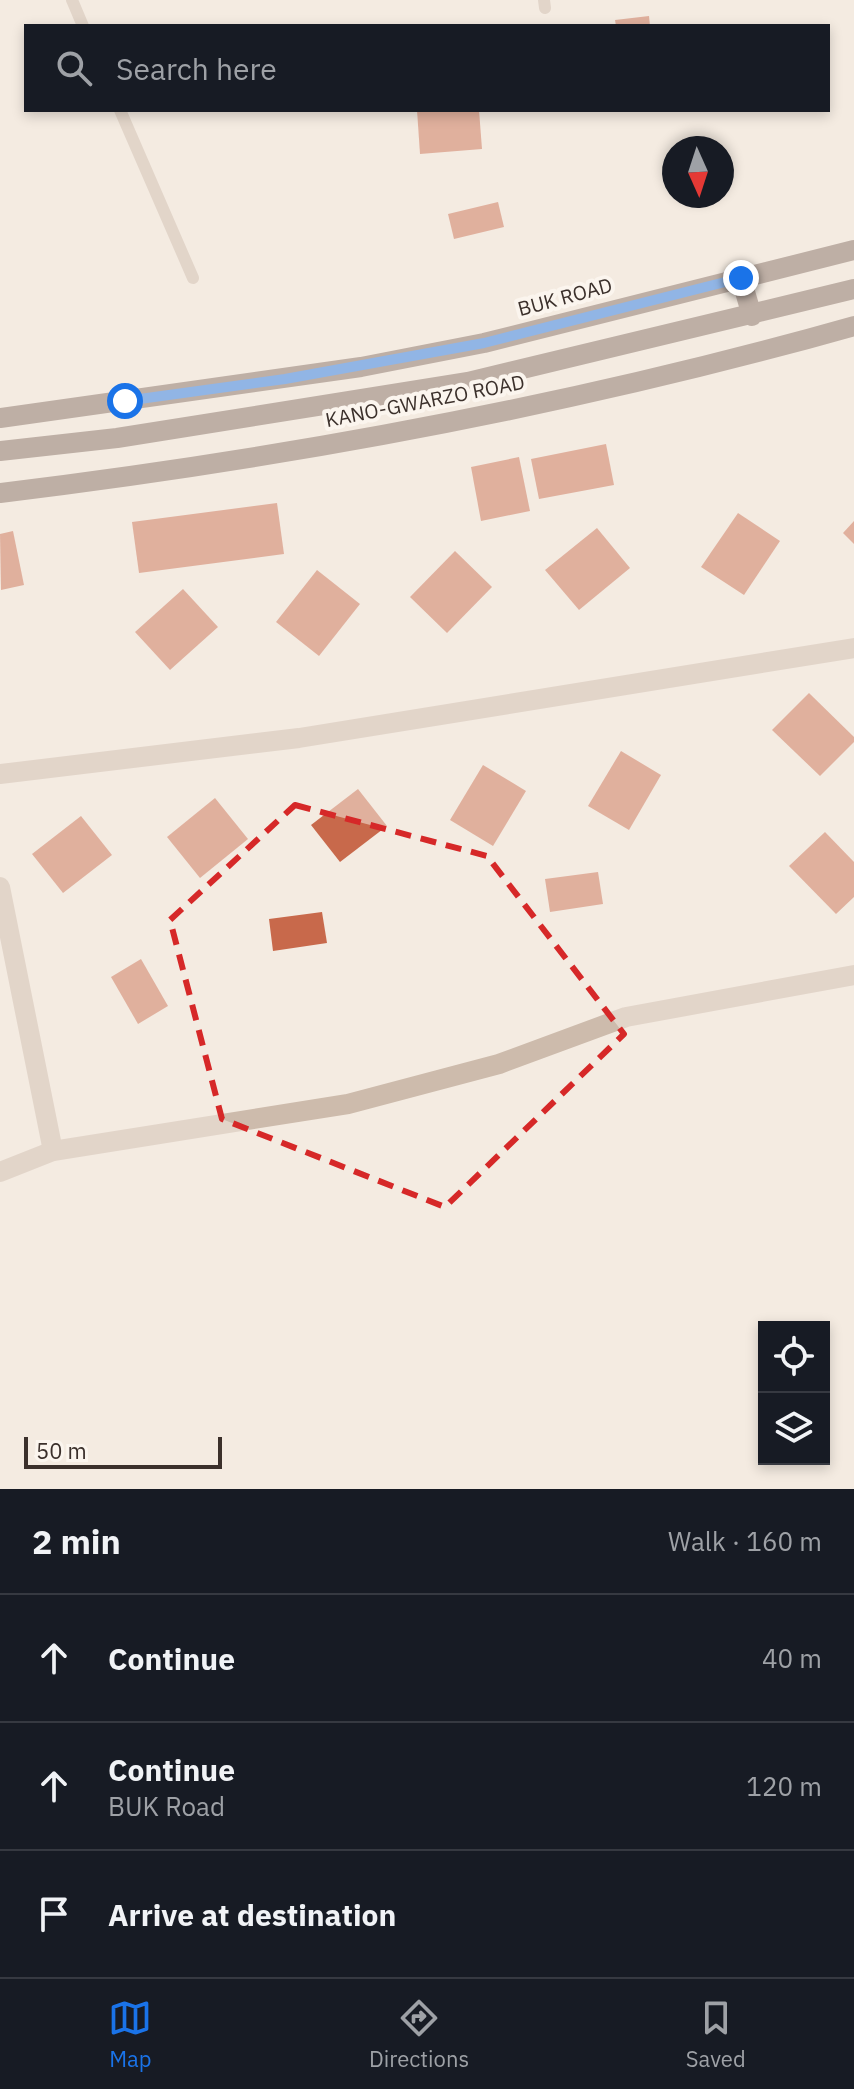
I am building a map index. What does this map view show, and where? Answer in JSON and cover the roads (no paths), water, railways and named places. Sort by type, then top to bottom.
[{"type":"main road","name":"BUK ROAD","points":[[0,418],[285,379],[484,343],[854,250]]},
{"type":"main road","points":[[741,278],[752,316]]},
{"type":"main road","points":[[0,451],[117,438],[468,382],[854,289]]},
{"type":"main road","name":"KANO-GWARZO ROAD","points":[[0,493],[167,471],[469,420],[648,379],[854,326]]},
{"type":"main road","points":[[285,379],[313,409]]},
{"type":"street","points":[[0,774],[299,738],[854,648]]},
{"type":"street","points":[[0,887],[10,988],[53,1151]]},
{"type":"street","points":[[0,1172],[53,1151],[348,1104],[499,1064],[626,1017],[854,975]]},
{"type":"lane","points":[[72,0],[82,24]]},
{"type":"lane","points":[[121,112],[193,278]]}]
